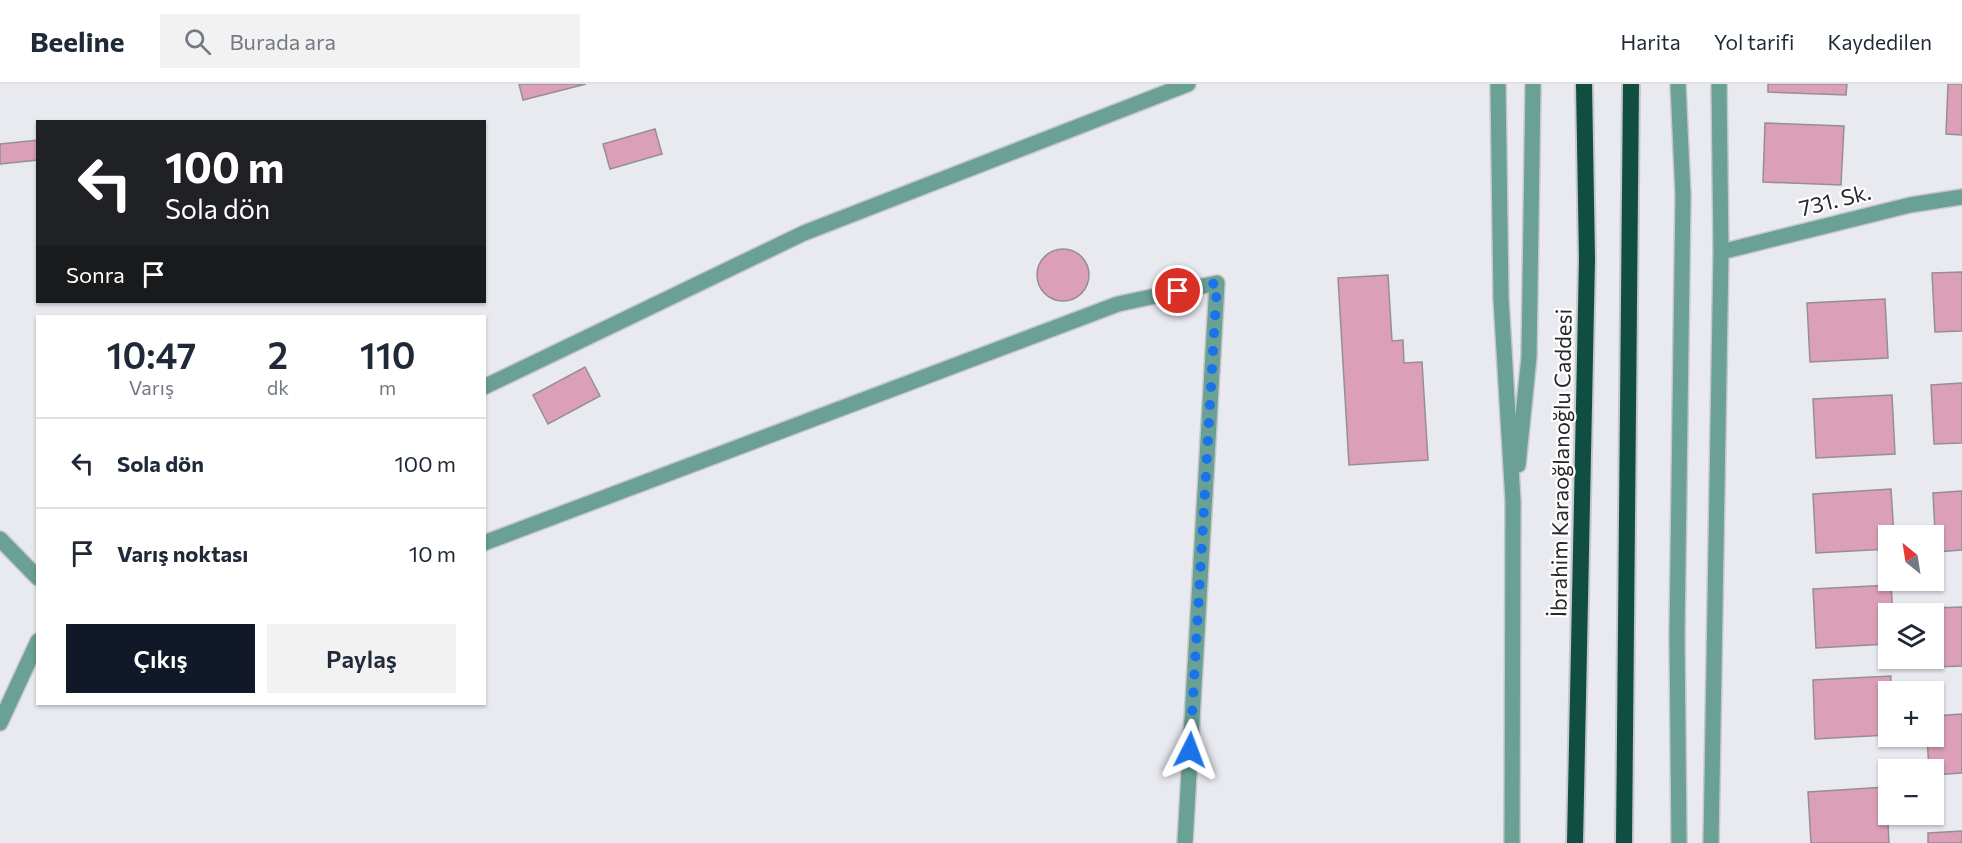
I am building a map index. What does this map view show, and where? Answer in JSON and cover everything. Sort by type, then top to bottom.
[{"type":"highway","name":"İbrahim Karaoğlanoğlu Caddesi","points":[[1575,843],[1587,259],[1584,84]]},
{"type":"highway","points":[[1624,843],[1631,84]]},
{"type":"street","points":[[486,386],[804,233],[1188,84]]},
{"type":"street","points":[[1498,84],[1501,299],[1513,501],[1512,843]]},
{"type":"street","points":[[1513,501],[1524,422],[1529,357],[1533,84]]},
{"type":"street","points":[[1678,84],[1683,195],[1677,635],[1678,843]]},
{"type":"street","points":[[1712,843],[1721,252],[1719,84]]},
{"type":"street","name":"731. Sk.","points":[[1721,252],[1910,204],[1962,197]]},
{"type":"street","points":[[486,542],[1118,304],[1217,283],[1185,843]]},
{"type":"street","points":[[0,539],[36,576]]},
{"type":"street","points":[[0,723],[36,645]]},
{"type":"building","points":[[519,84],[586,84],[523,100]]},
{"type":"building","points":[[1768,84],[1847,84],[1846,95],[1768,92]]},
{"type":"building","points":[[1948,84],[1962,84],[1962,135],[1946,134]]},
{"type":"building","points":[[1765,123],[1844,126],[1841,185],[1763,182]]},
{"type":"building","points":[[655,129],[662,154],[610,169],[603,144]]},
{"type":"building","points":[[36,140],[36,160],[0,164],[0,144]]},
{"type":"building","points":[[1063,249],[1073,251],[1081,257],[1087,265],[1089,275],[1087,285],[1081,293],[1073,299],[1063,301],[1053,299],[1045,293],[1039,285],[1037,275],[1039,265],[1045,257],[1053,251]]},
{"type":"building","points":[[1962,272],[1962,331],[1935,332],[1932,273]]},
{"type":"building","points":[[1388,275],[1392,341],[1403,340],[1404,363],[1422,362],[1428,460],[1349,465],[1338,278]]},
{"type":"building","points":[[1885,299],[1888,358],[1810,362],[1807,303]]},
{"type":"building","points":[[585,367],[600,396],[548,424],[533,395]]},
{"type":"building","points":[[1962,383],[1962,443],[1934,444],[1931,385]]},
{"type":"building","points":[[1892,395],[1895,454],[1816,458],[1813,399]]},
{"type":"building","points":[[1891,489],[1893,525],[1878,525],[1878,550],[1816,553],[1813,494]]},
{"type":"building","points":[[1962,491],[1962,550],[1944,551],[1944,525],[1935,525],[1933,493]]},
{"type":"building","points":[[1878,586],[1878,591],[1891,591],[1892,603],[1878,603],[1878,645],[1816,648],[1813,589]]},
{"type":"building","points":[[1962,607],[1962,666],[1944,667],[1944,608]]},
{"type":"building","points":[[1891,676],[1891,681],[1878,681],[1878,736],[1815,739],[1813,680]]},
{"type":"building","points":[[1962,714],[1962,773],[1944,774],[1944,759],[1928,759],[1928,747],[1944,747],[1944,715]]},
{"type":"building","points":[[1878,788],[1878,825],[1888,825],[1889,843],[1811,843],[1808,792]]},
{"type":"building","points":[[1962,831],[1962,843],[1928,843],[1928,833]]},
{"type":"route","points":[[1178,291],[1217,283],[1190,750]]}]
